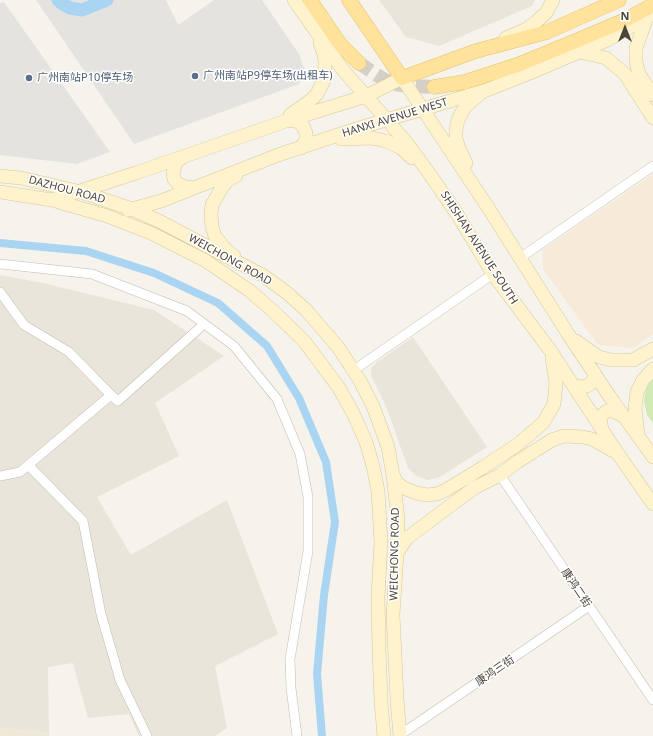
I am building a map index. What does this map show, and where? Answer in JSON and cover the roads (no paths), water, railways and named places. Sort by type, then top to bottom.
[{"type":"main road","name":"SHISHAN AVENUE SOUTH","points":[[294,0],[343,70],[407,143],[431,176],[457,214],[493,274],[550,350],[618,454],[653,504]]},
{"type":"main road","points":[[310,0],[340,44],[359,62]]},
{"type":"main road","points":[[349,0],[489,210],[570,337],[623,416],[653,457]]},
{"type":"main road","points":[[52,200],[81,192],[286,121],[366,96],[402,78],[476,51],[527,29],[546,13],[553,0]]},
{"type":"main road","points":[[476,51],[546,32],[619,0]]},
{"type":"main road","points":[[434,87],[465,82],[520,64],[623,21],[651,12]]},
{"type":"main road","points":[[651,12],[636,48],[636,62],[639,74],[653,95]]},
{"type":"main road","name":"HANXI AVENUE WEST","points":[[107,216],[161,201],[278,155],[314,143],[487,90],[607,40],[651,12]]},
{"type":"main road","points":[[273,126],[311,100],[317,94],[324,80],[324,54],[310,23]]},
{"type":"main road","points":[[580,52],[606,58],[625,74],[653,118]]},
{"type":"main road","points":[[487,90],[467,105],[458,120],[456,139],[489,210]]},
{"type":"main road","points":[[286,121],[296,120],[303,126],[306,133],[306,138],[301,148]]},
{"type":"main road","points":[[314,143],[353,138],[372,138],[386,141],[401,148],[431,176]]},
{"type":"main road","points":[[264,276],[226,250],[215,236],[212,227],[212,205],[227,181],[240,173],[278,155]]},
{"type":"main road","points":[[183,157],[176,162],[173,173],[174,179],[178,184],[194,188]]},
{"type":"main road","name":"DAZHOU ROAD","points":[[0,176],[21,178],[81,192],[132,209]]},
{"type":"main road","name":"DAZHOU ROAD","points":[[0,192],[52,200],[107,216]]},
{"type":"main road","name":"WEICHONG ROAD","points":[[132,209],[161,222],[264,276],[287,293],[306,310],[338,347],[354,370],[373,406],[388,447],[398,519],[393,615],[400,735]]},
{"type":"main road","name":"WEICHONG ROAD","points":[[107,216],[150,233],[206,262],[250,291],[304,341],[339,388],[353,413],[366,442],[378,491],[381,542],[378,597],[379,648],[384,736]]},
{"type":"main road","points":[[206,262],[201,254],[203,250],[213,250]]},
{"type":"main road","points":[[570,337],[599,357],[611,360],[633,360],[653,349]]},
{"type":"main road","points":[[517,445],[543,423],[554,404],[555,373],[550,350]]},
{"type":"main road","points":[[639,438],[635,408],[637,392],[643,380],[653,369]]},
{"type":"main road","points":[[573,385],[581,387],[587,386],[594,379],[594,372]]},
{"type":"main road","points":[[602,429],[600,421],[602,415],[607,411],[614,411],[623,416]]},
{"type":"main road","points":[[397,552],[407,538],[474,488],[500,475],[517,462],[552,440],[564,436],[592,439],[618,454]]},
{"type":"main road","points":[[393,475],[397,483],[404,488],[426,495],[437,494],[482,468],[524,440],[528,440],[531,445],[527,452],[517,462]]},
{"type":"main road","points":[[474,488],[468,488],[469,481],[482,468]]},
{"type":"street","points":[[520,258],[653,166]]},
{"type":"street","points":[[0,264],[92,274],[187,311],[234,346],[277,399],[300,454],[308,497],[308,551],[290,658],[291,688],[297,736]]},
{"type":"street","points":[[354,370],[493,274]]},
{"type":"street","points":[[0,292],[24,325],[69,352],[118,401],[204,324]]},
{"type":"street","points":[[0,476],[20,472],[111,395]]},
{"type":"street","points":[[28,465],[83,521],[101,614],[120,680],[147,736]]},
{"type":"street","name":"康鸿二街","points":[[500,475],[653,700]]},
{"type":"street","name":"康鸿三街","points":[[400,735],[589,606]]},
{"type":"waterway","points":[[58,0],[70,8],[82,10],[107,0]]},
{"type":"waterway","points":[[0,243],[86,251],[154,273],[218,303],[267,346],[299,398],[326,462],[335,522],[324,595],[317,674],[322,736]]},
{"type":"tunnel","points":[[359,63],[383,79],[395,84],[434,87]]},
{"type":"place","name":"广州南站P9停车场(出租车)","points":[[195,76]]},
{"type":"place","name":"广州南站P10停车场","points":[[29,78]]}]
